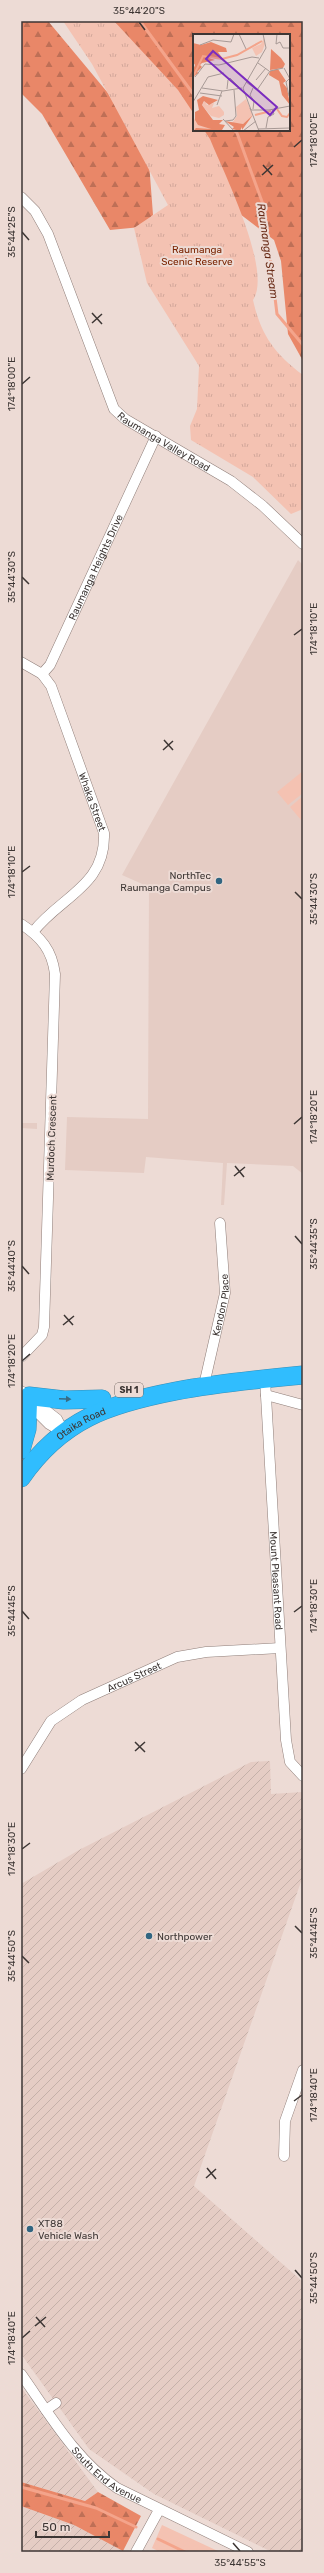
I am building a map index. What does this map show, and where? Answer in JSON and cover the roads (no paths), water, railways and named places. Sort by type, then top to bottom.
[{"type":"highway","name":"Otaika Road","points":[[21,1463],[79,1410],[102,1399],[147,1386],[174,1383],[265,1387],[303,1375]]},
{"type":"highway","name":"Otaika Road","points":[[21,1478],[59,1428],[127,1401],[204,1385]]},
{"type":"highway","points":[[21,1450],[27,1429],[25,1396],[64,1400],[102,1399]]},
{"type":"street","name":"Raumanga Valley Road","points":[[21,197],[35,211],[48,234],[114,409],[125,419],[156,436],[246,491],[303,544]]},
{"type":"street","name":"Raumanga Heights Drive","points":[[42,674],[50,665],[94,573],[156,436]]},
{"type":"street","points":[[21,662],[42,674]]},
{"type":"street","name":"Whaka Street","points":[[33,932],[92,876],[103,857],[105,847],[104,833],[65,723],[51,686],[42,674]]},
{"type":"street","name":"Murdoch Crescent","points":[[21,924],[33,932],[46,946],[55,974],[44,1327],[42,1335],[21,1357]]},
{"type":"street","name":"Kendon Place","points":[[204,1385],[224,1293],[220,1223]]},
{"type":"street","name":"Otaika Road","points":[[265,1387],[303,1404]]},
{"type":"street","name":"Mount Pleasant Road","points":[[265,1387],[287,1754],[293,1767],[303,1776]]},
{"type":"street","points":[[25,1396],[59,1428]]},
{"type":"street","name":"Arcus Street","points":[[21,1769],[51,1721],[82,1700],[177,1657],[206,1652],[280,1648]]},
{"type":"street","points":[[284,2156],[285,2121],[303,2070]]},
{"type":"street","name":"South End Avenue","points":[[21,2374],[83,2461],[97,2474],[117,2488],[159,2510],[248,2552]]},
{"type":"street","points":[[46,2410],[56,2403]]},
{"type":"street","points":[[136,2552],[159,2510]]},
{"type":"waterway","name":"Raumanga Stream","points":[[140,21],[193,94]]},
{"type":"waterway","name":"Raumanga Stream","points":[[235,131],[264,207],[277,314],[303,345]]},
{"type":"waterway","points":[[21,2487],[96,2508],[136,2527]]},
{"type":"waterway","points":[[158,2539],[185,2552]]},
{"type":"place","name":"NorthTec Raumanga Campus","points":[[219,881]]},
{"type":"place","name":"Northpower","points":[[149,1936]]},
{"type":"place","name":"XT88 Vehicle Wash","points":[[30,2229]]},
{"type":"park label","name":"Raumanga Scenic Reserve","points":[[197,254]]}]
